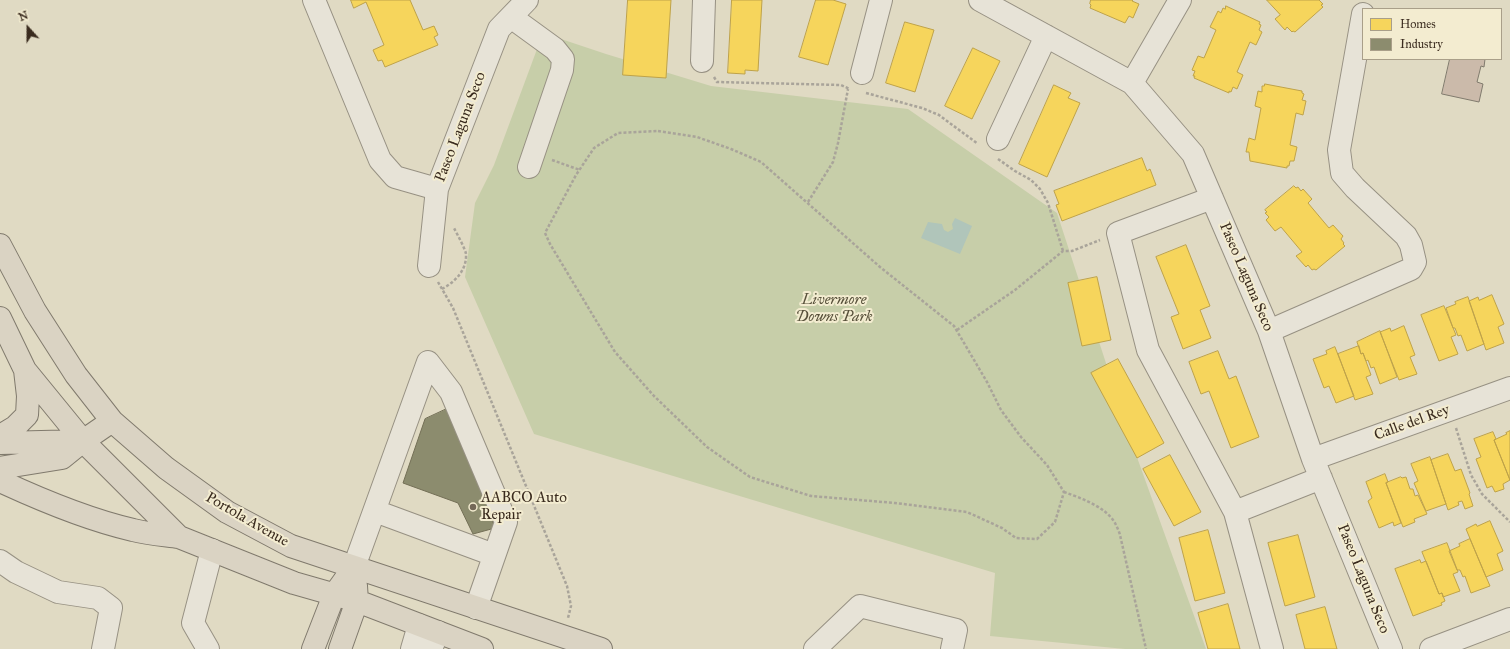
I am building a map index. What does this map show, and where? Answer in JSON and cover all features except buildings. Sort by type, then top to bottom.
[{"type":"main road","name":"Portola Avenue","points":[[0,246],[35,311],[76,375],[112,421],[166,468],[227,512],[291,546],[601,649]]},
{"type":"main road","points":[[0,318],[25,370],[82,441],[179,537]]},
{"type":"main road","points":[[0,436],[15,427],[27,415],[28,396],[25,370]]},
{"type":"main road","points":[[0,468],[62,458],[82,441],[112,421]]},
{"type":"main road","points":[[0,443],[82,441]]},
{"type":"main road","points":[[0,481],[31,495],[102,522],[133,530],[179,537],[294,583],[356,600],[430,635],[482,649]]},
{"type":"main road","points":[[313,649],[334,595],[354,567]]},
{"type":"main road","points":[[340,649],[356,600],[354,567]]},
{"type":"street","points":[[314,0],[380,160],[395,177],[437,189]]},
{"type":"street","name":"Paseo Laguna Seco","points":[[429,266],[437,189],[499,29],[527,0]]},
{"type":"street","points":[[702,60],[704,0]]},
{"type":"street","points":[[859,85],[880,0]]},
{"type":"street","name":"Paseo Laguna Seco","points":[[980,0],[1132,83],[1193,154],[1269,331],[1317,468],[1391,649]]},
{"type":"street","points":[[1132,83],[1180,0]]},
{"type":"street","points":[[511,16],[554,49],[563,59],[562,70],[531,161]]},
{"type":"street","points":[[1269,331],[1412,269],[1415,262],[1411,245],[1406,236],[1342,174],[1339,150],[1362,20]]},
{"type":"street","points":[[992,148],[1046,36]]},
{"type":"street","points":[[1212,198],[1118,233],[1148,350],[1234,512],[1272,649]]},
{"type":"street","points":[[354,567],[428,362],[451,392],[506,522],[476,608]]},
{"type":"street","name":"Calle del Rey","points":[[1234,512],[1317,468],[1510,388]]},
{"type":"street","points":[[374,511],[494,555]]},
{"type":"street","points":[[208,649],[193,623],[212,550]]},
{"type":"street","points":[[0,561],[16,572],[58,592],[98,598],[111,608],[103,649]]},
{"type":"street","points":[[815,649],[860,606],[956,630],[952,649]]},
{"type":"street","points":[[1431,649],[1510,620]]},
{"type":"street","points":[[412,649],[430,635]]},
{"type":"path","points":[[702,60],[717,82],[841,85],[848,89],[859,85],[939,115],[992,148],[1015,172],[1032,180],[1040,189],[1048,203],[1063,251]]},
{"type":"path","points":[[808,202],[833,162],[848,89]]},
{"type":"path","points":[[1064,492],[1054,522],[1050,526],[1037,538],[1016,538],[1002,528],[967,512],[895,503],[811,496],[750,477],[707,447],[654,396],[615,352],[550,244],[545,233],[594,148],[618,133],[658,131],[697,137],[731,149],[760,162],[808,202],[880,267],[954,326],[987,382],[1001,410],[1021,437],[1047,465],[1064,492],[1081,498],[1095,506],[1105,512],[1115,522],[1120,535],[1146,649]]},
{"type":"path","points":[[531,161],[580,170]]},
{"type":"path","points":[[442,289],[450,285],[462,272],[466,254],[452,224]]},
{"type":"path","points":[[957,330],[1015,290],[1063,251],[1072,251],[1118,233]]},
{"type":"path","points":[[429,266],[453,308],[567,586],[571,606],[567,621]]},
{"type":"path","points":[[1455,425],[1471,475],[1482,494],[1510,522]]},
{"type":"green space","name":"Livermore Downs Park","points":[[543,33],[711,86],[908,109],[1057,213],[1134,449],[1206,649],[1125,649],[990,636],[995,573],[534,434],[465,277],[475,203],[494,165]]},
{"type":"shaded area","points":[[955,218],[972,226],[960,254],[921,238],[928,222],[942,224],[944,230],[948,232],[953,229],[952,224]]},
{"type":"place","name":"AABCO Auto Repair","points":[[473,507]]}]
